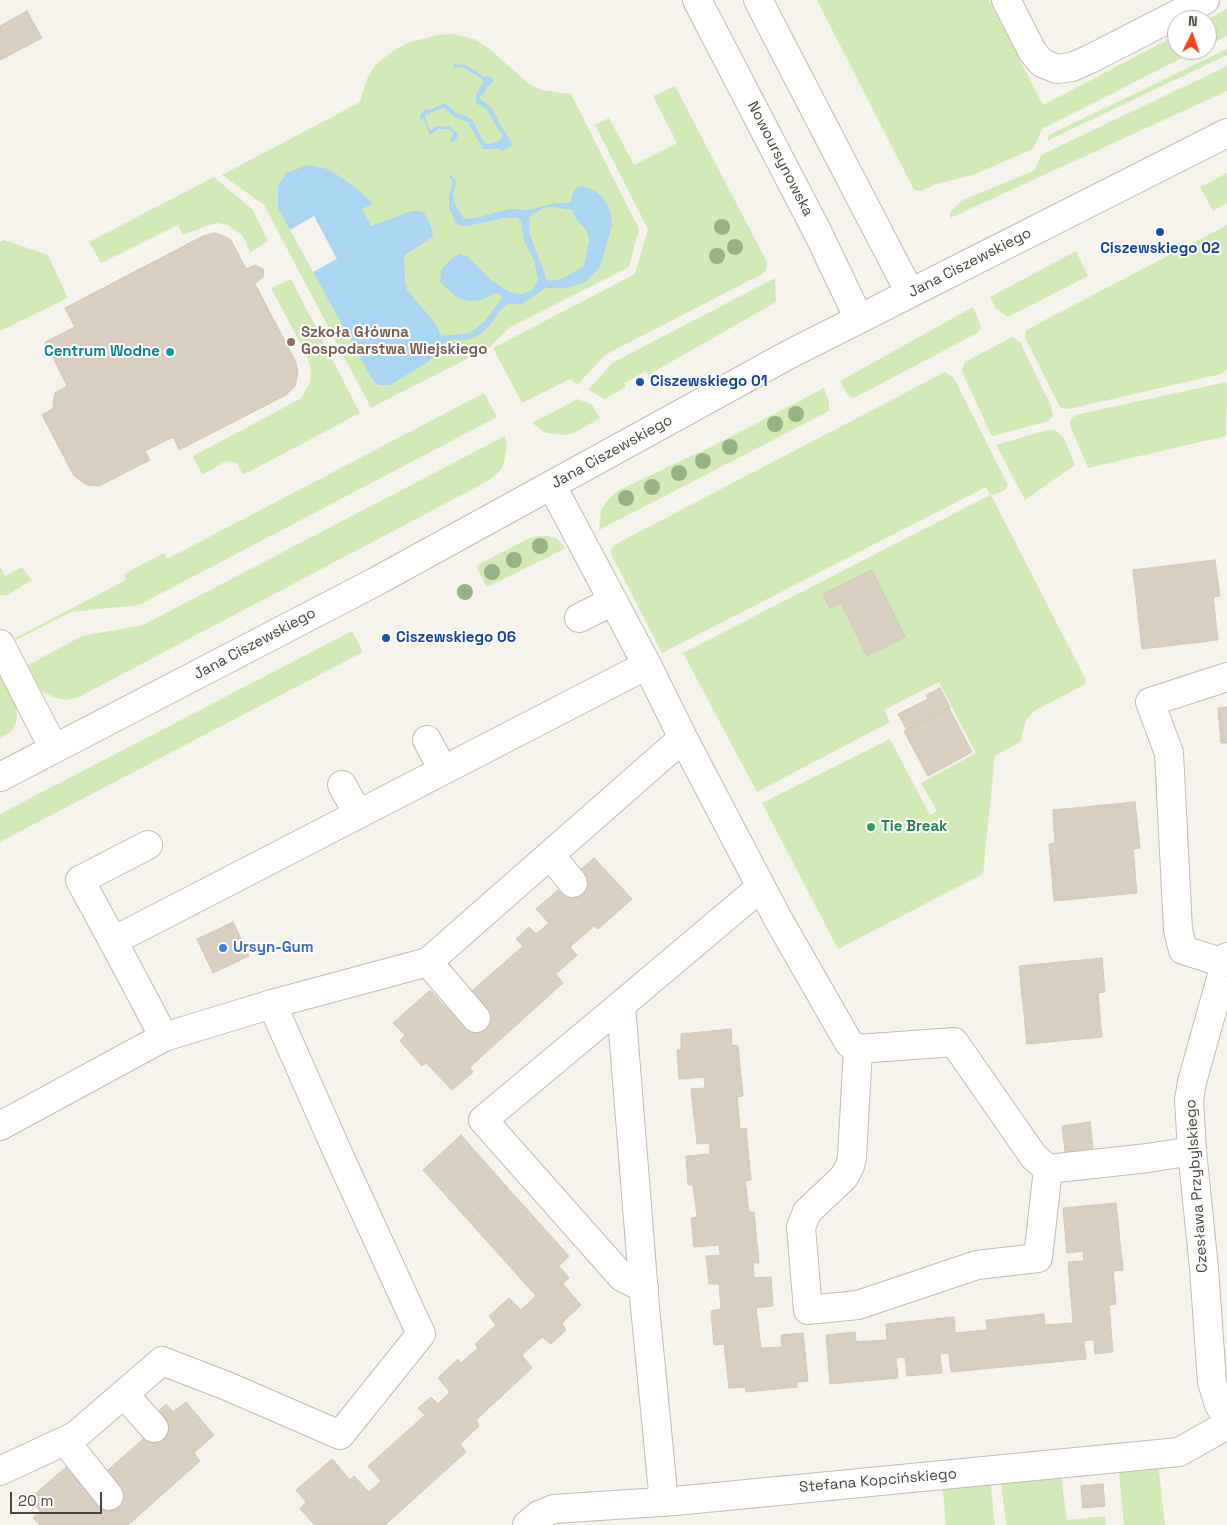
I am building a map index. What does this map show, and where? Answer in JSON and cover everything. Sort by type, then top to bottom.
[{"type":"street","name":"Nowoursynowska","points":[[698,0],[818,232],[859,319]]},
{"type":"street","points":[[758,0],[910,293]]},
{"type":"street","points":[[1006,0],[1032,51],[1042,63],[1057,68],[1072,67],[1090,59],[1205,0]]},
{"type":"street","name":"Jana Ciszewskiego","points":[[0,777],[375,582],[788,355],[1227,133]]},
{"type":"street","points":[[552,486],[647,664],[683,738],[761,887],[845,1038],[858,1049],[954,1042],[1034,1157],[1048,1169],[1192,1151]]},
{"type":"street","points":[[579,618],[613,601]]},
{"type":"street","points":[[0,644],[54,749]]},
{"type":"street","points":[[113,941],[647,664]]},
{"type":"street","points":[[1226,960],[1183,950],[1178,930],[1169,752],[1150,702],[1227,677]]},
{"type":"street","points":[[0,1126],[164,1037],[272,1004],[428,962],[683,738]]},
{"type":"street","points":[[428,740],[444,770]]},
{"type":"street","points":[[342,785],[358,814]]},
{"type":"street","points":[[148,845],[80,880],[164,1037]]},
{"type":"street","points":[[550,856],[573,883]]},
{"type":"street","points":[[644,1288],[622,1277],[483,1120],[761,887]]},
{"type":"street","name":"Czesława Przybylskiego","points":[[1226,960],[1192,1082],[1189,1100],[1212,1382],[1219,1405],[1227,1416]]},
{"type":"street","points":[[428,962],[476,1018]]},
{"type":"street","points":[[0,1471],[75,1436],[162,1361],[227,1386],[340,1435],[421,1334],[272,1004]]},
{"type":"street","points":[[620,1005],[664,1502]]},
{"type":"street","points":[[858,1049],[850,1166],[844,1177],[806,1212],[801,1227],[808,1310],[858,1306],[977,1265],[1038,1258],[1048,1169]]},
{"type":"street","points":[[124,1394],[154,1428]]},
{"type":"street","name":"Stefana Kopcińskiego","points":[[527,1525],[539,1515],[554,1509],[664,1502],[1179,1452],[1227,1425]]},
{"type":"street","points":[[64,1441],[109,1496]]},
{"type":"green space","points":[[817,0],[989,0],[1043,105],[1167,40],[1167,60],[1178,60],[1042,129],[1033,149],[973,175],[936,184],[921,191],[914,190]]},
{"type":"green space","points":[[1227,9],[1227,36],[1217,41],[1217,14]]},
{"type":"green space","points":[[452,34],[474,39],[486,46],[527,82],[541,90],[571,94],[639,229],[629,267],[509,328],[490,347],[371,408],[264,205],[222,175],[360,102],[367,79],[376,64],[393,51],[407,43],[438,35]]},
{"type":"green space","points":[[1227,49],[1227,55],[1217,60],[1217,54]]},
{"type":"green space","points":[[1204,60],[1217,60],[1047,141],[1049,135]]},
{"type":"green space","points":[[1227,66],[1227,91],[950,218],[950,212],[961,201],[1035,170],[1041,155]]},
{"type":"green space","points":[[675,86],[767,262],[766,270],[762,274],[605,355],[578,384],[570,379],[522,403],[493,348],[635,274],[648,229],[595,125],[609,118],[634,165],[677,143],[653,96]]},
{"type":"green space","points":[[1227,173],[1227,203],[1213,211],[1200,187]]},
{"type":"green space","points":[[214,177],[253,210],[268,241],[250,253],[243,236],[228,225],[218,223],[209,225],[183,235],[178,225],[101,263],[89,242]]},
{"type":"green space","points":[[1227,225],[1227,369],[1221,374],[1073,408],[1066,409],[1060,407],[1025,338],[1026,330]]},
{"type":"green space","points":[[4,240],[48,255],[68,298],[0,331],[0,242]]},
{"type":"green space","points":[[1076,251],[1088,276],[1008,317],[996,309],[990,297]]},
{"type":"green space","points":[[775,278],[776,302],[648,375],[646,371],[624,383],[626,387],[605,399],[588,390],[612,363]]},
{"type":"green space","points":[[291,279],[360,413],[243,475],[237,463],[226,461],[202,475],[193,456],[300,399],[309,385],[311,372],[308,358],[271,288]]},
{"type":"green space","points":[[973,307],[981,327],[979,332],[854,398],[847,394],[840,381]]},
{"type":"green space","points":[[1012,337],[1020,342],[1051,406],[1053,416],[1048,421],[993,436],[962,371],[965,362]]},
{"type":"green space","points":[[945,372],[954,378],[1008,485],[1004,491],[991,495],[1086,680],[1084,685],[1034,711],[1026,720],[1020,742],[995,756],[983,874],[838,949],[762,803],[890,739],[930,815],[937,811],[921,783],[976,753],[939,682],[884,710],[890,722],[757,792],[683,653],[990,495],[986,487],[662,653],[611,554],[611,550],[614,545]]},
{"type":"green space","points":[[1227,382],[1226,436],[1088,468],[1070,425],[1070,420],[1075,415]]},
{"type":"green space","points":[[824,388],[829,403],[829,411],[599,530],[601,510],[617,491],[717,444]]},
{"type":"green space","points":[[484,393],[497,417],[139,605],[71,612],[16,640],[15,638],[126,580],[124,574],[164,553],[167,559]]},
{"type":"green space","points":[[578,399],[592,405],[600,418],[574,433],[565,435],[546,433],[532,423]]},
{"type":"green space","points":[[1047,430],[1055,430],[1064,438],[1075,465],[1025,500],[996,445]]},
{"type":"green space","points":[[505,436],[507,444],[504,463],[500,471],[488,481],[77,698],[66,700],[56,698],[41,691],[28,665],[82,636],[143,625]]},
{"type":"green space","points":[[539,536],[557,539],[566,548],[487,587],[476,566],[529,538]]},
{"type":"green space","points":[[0,566],[5,576],[22,567],[32,580],[6,596],[0,595]]},
{"type":"green space","points":[[352,631],[363,652],[0,842],[0,814]]},
{"type":"green space","points":[[3,678],[16,703],[17,714],[16,723],[11,732],[0,738],[0,679]]},
{"type":"green space","points":[[1158,1462],[1165,1525],[1124,1525],[1119,1472]]},
{"type":"green space","points":[[1061,1476],[1067,1520],[1105,1516],[1106,1525],[1006,1525],[1001,1481]]},
{"type":"green space","points":[[990,1477],[995,1525],[946,1525],[942,1482]]},
{"type":"water","points":[[455,64],[466,65],[485,77],[492,78],[493,82],[482,96],[480,95],[480,99],[492,108],[512,145],[502,151],[501,149],[483,149],[468,122],[455,117],[444,108],[427,114],[425,117],[429,129],[431,130],[437,126],[449,126],[457,133],[457,138],[452,143],[450,141],[453,134],[452,131],[447,129],[438,129],[429,134],[424,119],[421,120],[420,116],[424,110],[446,104],[455,112],[473,121],[484,143],[490,144],[499,141],[503,136],[487,109],[476,102],[476,95],[483,82],[481,78],[462,67],[453,68]]},
{"type":"water","points":[[308,165],[328,169],[355,187],[373,204],[362,209],[371,226],[412,211],[424,213],[431,226],[433,237],[406,254],[404,258],[405,280],[407,290],[431,318],[440,335],[444,336],[470,333],[485,321],[502,298],[500,294],[496,293],[481,300],[468,301],[455,296],[440,282],[441,270],[452,258],[460,254],[467,256],[491,280],[509,292],[520,294],[529,292],[538,280],[534,260],[524,241],[521,222],[518,218],[504,218],[467,226],[456,224],[449,208],[449,196],[453,182],[449,176],[452,176],[456,182],[453,196],[456,206],[464,219],[476,218],[509,209],[530,210],[553,203],[568,203],[571,202],[573,192],[577,187],[583,186],[595,191],[603,198],[610,210],[612,225],[600,267],[585,282],[567,288],[546,288],[522,304],[508,304],[501,309],[482,333],[468,340],[453,339],[446,342],[436,355],[426,363],[390,385],[380,385],[375,383],[371,377],[278,208],[278,186],[286,173]],"holes":[[[552,207],[572,210],[577,220],[587,231],[589,241],[584,266],[564,278],[552,281],[547,280],[530,235],[530,216],[543,208]]]},
{"type":"pier","points":[[314,216],[337,259],[313,272],[290,230]]},
{"type":"building","points":[[27,11],[42,38],[0,60],[0,26]]},
{"type":"building","name":"Centrum Wodne","points":[[215,233],[231,240],[246,269],[255,265],[263,269],[264,276],[255,284],[296,362],[298,374],[295,386],[286,395],[179,450],[173,437],[145,451],[150,460],[99,486],[87,485],[73,474],[42,415],[54,408],[55,393],[67,386],[45,342],[75,327],[65,308],[203,236]]},
{"type":"building","points":[[1215,560],[1220,596],[1213,597],[1218,640],[1142,649],[1133,570]]},
{"type":"building","points":[[872,570],[905,637],[867,656],[841,603],[830,608],[823,594]]},
{"type":"building","points":[[940,688],[950,707],[907,730],[898,714],[928,699],[926,695]]},
{"type":"building","points":[[1227,707],[1227,743],[1221,743],[1218,708]]},
{"type":"building","points":[[949,708],[972,752],[928,776],[904,731]]},
{"type":"building","points":[[1135,802],[1140,848],[1133,849],[1137,893],[1054,901],[1049,844],[1055,843],[1053,810]]},
{"type":"building","points":[[594,858],[632,899],[598,929],[594,926],[570,947],[577,955],[556,974],[563,983],[470,1067],[473,1072],[452,1090],[426,1063],[422,1066],[400,1041],[405,1035],[393,1023],[430,990],[449,1011],[523,946],[516,939],[529,927],[536,934],[549,923],[536,909],[558,890],[561,893],[573,883],[573,876]]},
{"type":"building","name":"Ursyn-Gum","points":[[233,922],[249,956],[213,973],[197,939]]},
{"type":"building","points":[[1102,958],[1105,992],[1098,993],[1102,1037],[1027,1044],[1019,966]]},
{"type":"building","points":[[731,1029],[732,1045],[738,1046],[743,1096],[737,1097],[740,1129],[746,1128],[751,1180],[745,1181],[749,1212],[754,1212],[759,1263],[753,1263],[754,1278],[771,1277],[773,1306],[756,1308],[761,1348],[782,1347],[781,1335],[803,1333],[808,1381],[797,1382],[797,1387],[746,1392],[745,1387],[729,1388],[724,1344],[714,1345],[711,1311],[721,1309],[719,1284],[709,1284],[706,1256],[720,1255],[719,1245],[694,1247],[691,1218],[697,1217],[693,1185],[688,1185],[686,1156],[710,1154],[710,1143],[697,1144],[691,1089],[705,1088],[704,1077],[679,1079],[677,1050],[681,1050],[681,1034]]},
{"type":"building","points":[[1090,1122],[1093,1148],[1065,1152],[1062,1126]]},
{"type":"building","points":[[461,1135],[506,1186],[468,1220],[423,1170]]},
{"type":"building","points":[[506,1186],[569,1256],[559,1266],[569,1278],[563,1284],[581,1305],[562,1323],[566,1330],[551,1344],[542,1337],[522,1355],[532,1368],[476,1420],[479,1426],[460,1444],[466,1452],[385,1525],[315,1525],[300,1509],[306,1502],[296,1490],[332,1459],[350,1480],[354,1476],[369,1492],[381,1481],[368,1466],[425,1415],[418,1408],[431,1397],[438,1404],[450,1392],[438,1378],[458,1359],[461,1363],[478,1348],[475,1344],[496,1325],[489,1316],[509,1298],[521,1310],[536,1296],[468,1220]]},
{"type":"building","points":[[1116,1203],[1123,1270],[1113,1271],[1116,1304],[1109,1305],[1113,1352],[1095,1354],[1094,1340],[1089,1340],[1084,1341],[1086,1359],[951,1372],[949,1353],[940,1354],[942,1373],[907,1376],[905,1357],[896,1358],[898,1378],[830,1384],[826,1335],[855,1332],[856,1342],[887,1340],[886,1324],[954,1317],[955,1333],[987,1330],[986,1320],[1044,1314],[1045,1325],[1073,1323],[1068,1262],[1084,1261],[1083,1251],[1067,1253],[1063,1208]]},
{"type":"building","points":[[186,1402],[214,1435],[194,1453],[200,1461],[128,1525],[40,1525],[33,1518],[40,1511],[29,1499],[66,1467],[84,1488],[101,1476],[159,1425],[152,1417],[166,1404],[173,1412]]},
{"type":"building","points":[[1103,1484],[1105,1506],[1083,1508],[1081,1486]]},
{"type":"place","name":"Ciszewskiego 02","points":[[1160,232]]},
{"type":"place","name":"Szkoła Główna Gospodarstwa Wiejskiego","points":[[291,342]]},
{"type":"place","name":"Centrum Wodne","points":[[170,352]]},
{"type":"place","name":"Ciszewskiego 01","points":[[640,382]]},
{"type":"place","name":"Ciszewskiego 06","points":[[386,638]]},
{"type":"place","name":"Tie Break","points":[[871,827]]},
{"type":"place","name":"Ursyn-Gum","points":[[223,948]]}]
